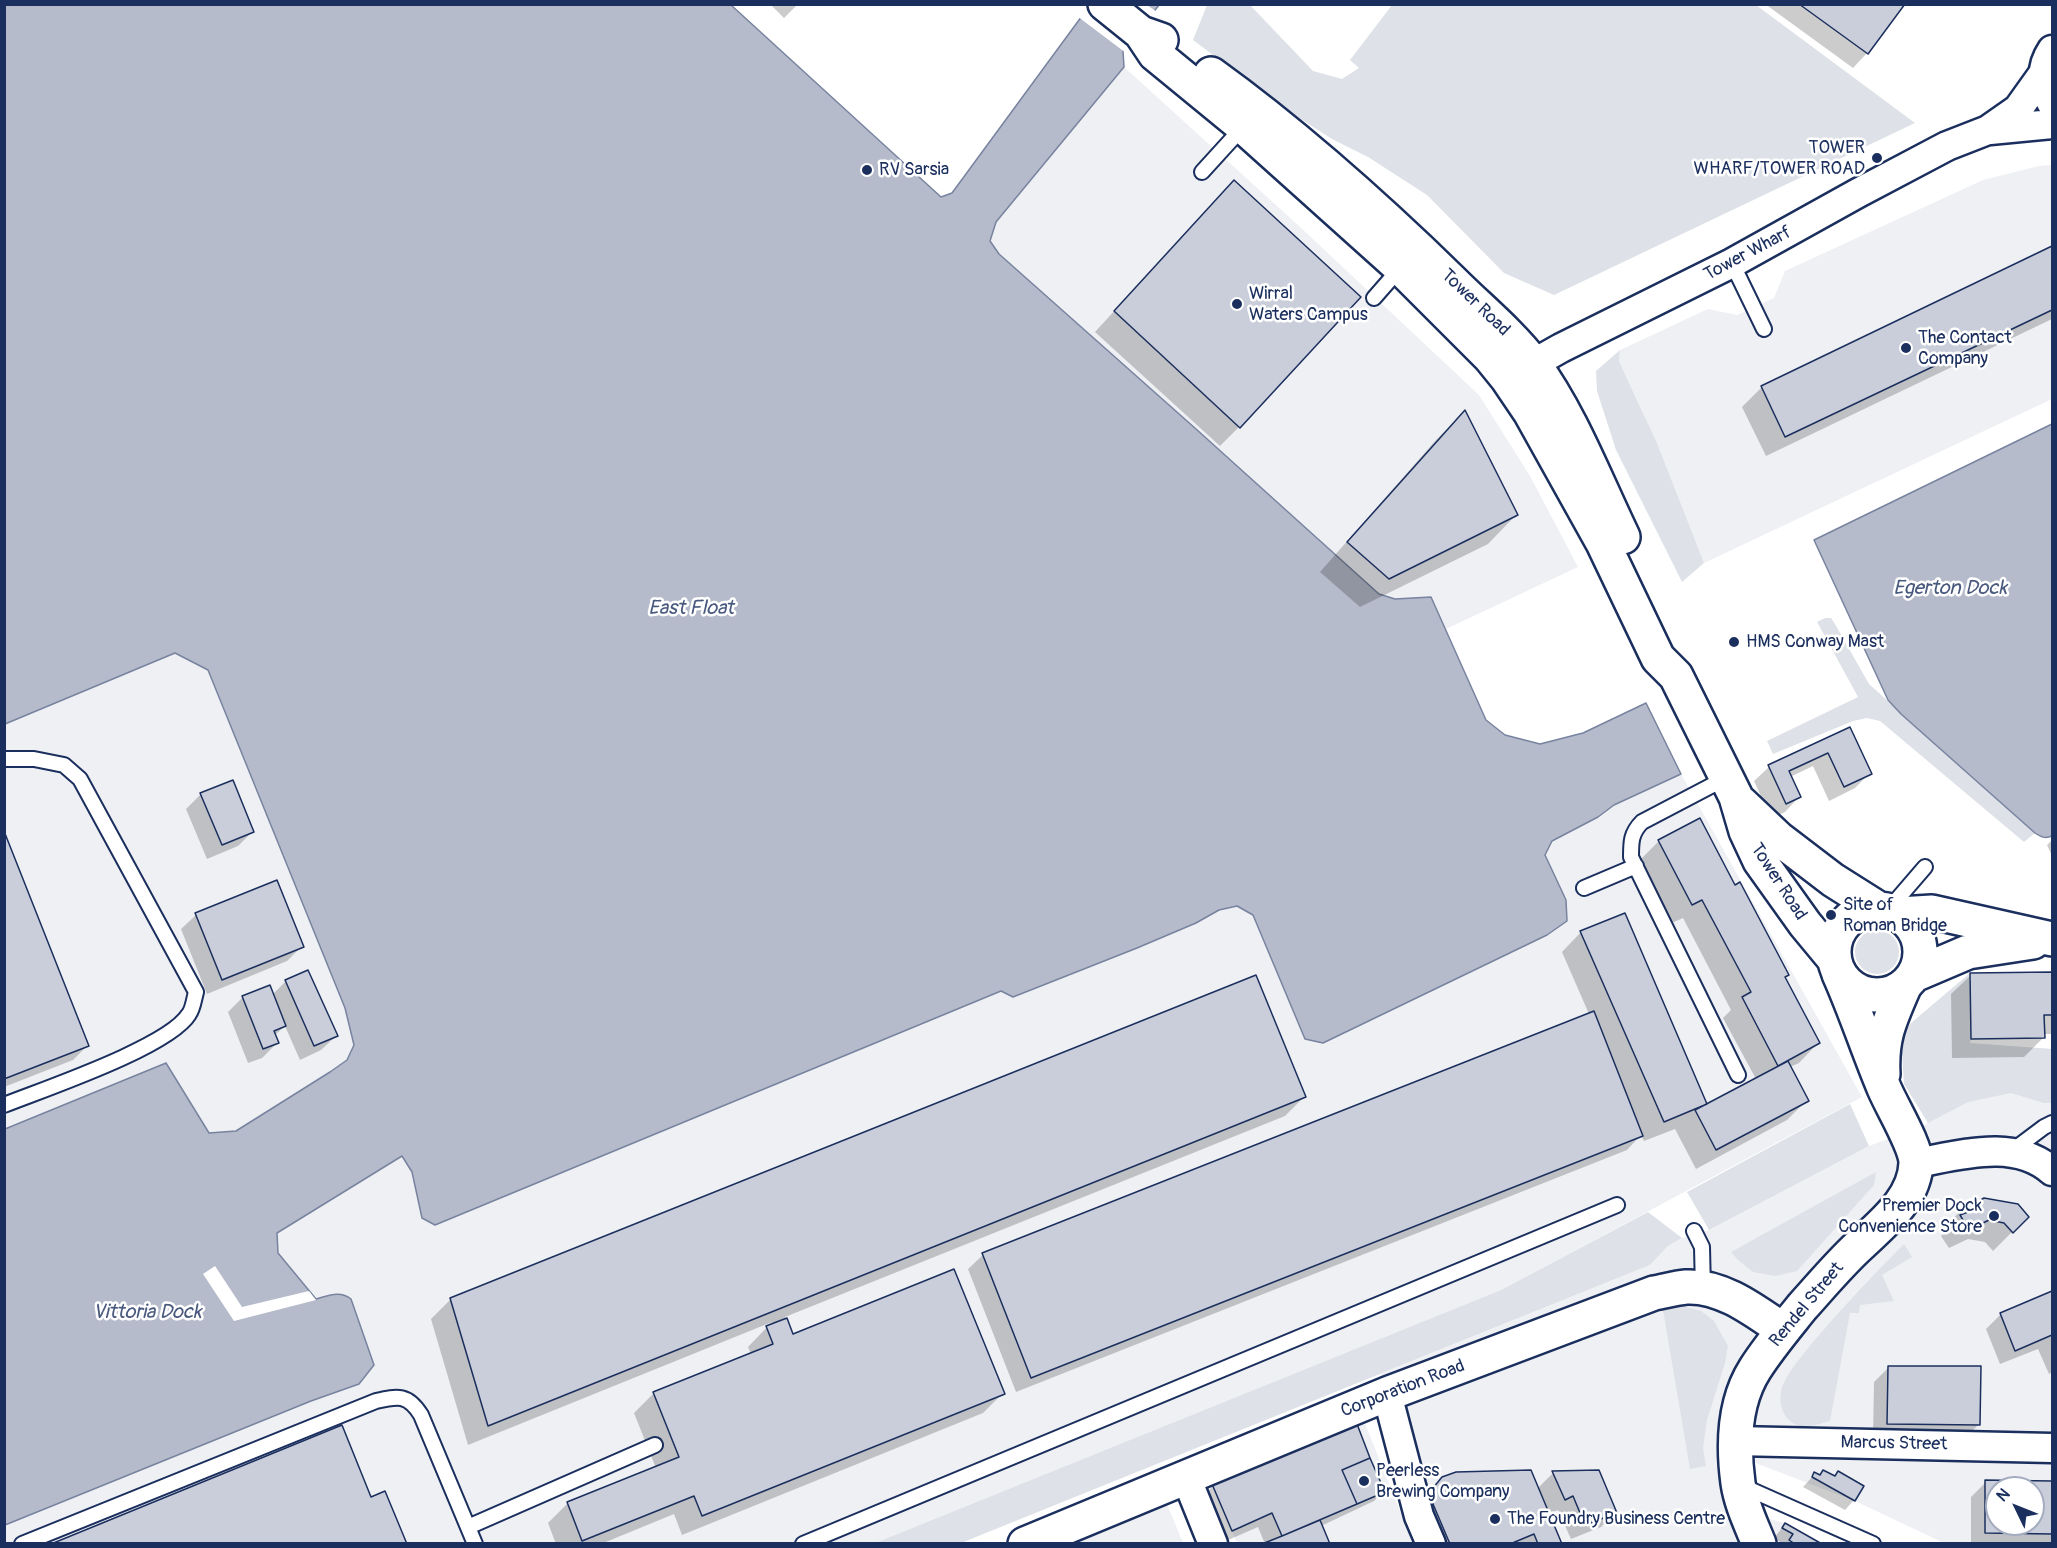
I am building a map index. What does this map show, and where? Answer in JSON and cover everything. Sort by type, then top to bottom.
[{"type":"main road","name":"Tower Road","points":[[1105,4],[1142,33],[1170,44],[1409,257],[1511,337],[1520,370],[1557,398],[1678,651],[1676,676],[1731,788],[1746,831],[1760,861],[1837,967]]},
{"type":"main road","name":"Tower Road","points":[[1731,788],[1778,838],[1833,880],[1889,911]]},
{"type":"main road","points":[[1884,1088],[1883,1042],[1887,1025],[1921,957],[1918,937],[1909,922],[1889,911]]},
{"type":"main road","points":[[1916,1163],[1911,1144],[1884,1088],[1837,967],[1836,937],[1844,925],[1857,914],[1889,911],[1932,912],[2052,939]]},
{"type":"main road","points":[[1837,967],[1849,986],[1858,992],[1869,995],[1888,995],[1909,981],[1968,952],[2052,939]]},
{"type":"main road","name":"Rendel Street","points":[[1759,1544],[1746,1513],[1738,1484],[1736,1441],[1738,1410],[1754,1370],[1783,1330],[1845,1258],[1898,1208],[1911,1186],[1916,1163]]},
{"type":"main road","name":"Corporation Road","points":[[1025,1544],[1387,1394],[1654,1293],[1688,1287],[1719,1293],[1746,1305],[1783,1330]]},
{"type":"street","points":[[2048,62],[2045,91],[2052,104]]},
{"type":"street","name":"Tower Wharf","points":[[1520,370],[1732,263],[1947,146],[1988,130],[2018,109],[2048,62]]},
{"type":"street","name":"Tower Wharf","points":[[1988,130],[2052,124]]},
{"type":"street","points":[[1916,1163],[1964,1154],[2012,1151],[2040,1160],[2052,1171]]},
{"type":"street","points":[[1387,1394],[1419,1516],[1431,1544]]},
{"type":"street","name":"Marcus Street","points":[[1736,1441],[2052,1448]]},
{"type":"street","points":[[1186,1477],[1213,1544]]},
{"type":"lane","points":[[1202,172],[1251,117]]},
{"type":"lane","points":[[1374,298],[1409,257]]},
{"type":"lane","points":[[1732,263],[1764,329]]},
{"type":"lane","points":[[4,759],[34,759],[64,765],[80,779],[196,992],[189,1014],[166,1035],[124,1056],[4,1105]]},
{"type":"lane","points":[[1731,788],[1642,822],[1635,829],[1631,838],[1631,857],[1738,1075]]},
{"type":"lane","points":[[1584,888],[1636,866]]},
{"type":"lane","points":[[1889,911],[1925,867]]},
{"type":"lane","points":[[2012,1151],[2044,1126],[2052,1123]]},
{"type":"lane","points":[[803,1544],[1617,1205]]},
{"type":"lane","points":[[1694,1231],[1702,1247],[1703,1290]]},
{"type":"lane","points":[[22,1544],[375,1401],[398,1396],[414,1403],[421,1414],[475,1544]]},
{"type":"lane","points":[[468,1527],[655,1445]]},
{"type":"lane","points":[[1738,1484],[1873,1544]]},
{"type":"shaded area","points":[[1207,5],[1250,5],[1313,71],[1342,79],[1359,68],[1350,60],[1392,5],[1756,5],[1915,123],[1554,295],[1504,273],[1427,195],[1368,157],[1332,139],[1282,107],[1193,40]]},
{"type":"shaded area","points":[[1124,67],[1299,226],[1479,395],[1530,476],[1578,567],[1446,629],[1431,597],[1395,599],[1379,594],[999,254],[990,241],[996,222]]},
{"type":"shaded area","points":[[2052,165],[2052,399],[1704,563],[1642,410],[1619,361],[1620,350],[1708,309],[1737,315],[1774,298],[1785,271],[1983,180]]},
{"type":"shaded area","points":[[1620,350],[1619,361],[1656,441],[1704,563],[1682,582],[1616,450],[1597,391],[1596,371]]},
{"type":"shaded area","points":[[1831,618],[1835,624],[1869,684],[2035,833],[2024,842],[1880,721],[1867,718],[1853,721],[1773,754],[1767,741],[1858,697],[1817,622]]},
{"type":"shaded area","points":[[175,653],[208,670],[345,1008],[354,1045],[347,1060],[237,1131],[209,1134],[165,1063],[5,1129],[5,724]]},
{"type":"shaded area","points":[[1681,774],[1862,1097],[1501,1290],[875,1543],[5,1544],[5,1525],[311,1401],[359,1384],[337,1294],[316,1300],[278,1253],[277,1233],[402,1156],[412,1171],[422,1218],[435,1225],[1001,990],[1013,997],[1138,948],[1196,923],[1219,910],[1237,906],[1253,915],[1305,1039],[1323,1043],[1547,935],[1566,921],[1566,900],[1545,855],[1552,841],[1598,817],[1614,805]]},
{"type":"shaded area","points":[[1877,930],[1886,931],[1893,936],[1898,943],[1898,961],[1893,968],[1886,973],[1877,974],[1868,973],[1861,968],[1856,961],[1855,952],[1856,943],[1861,936],[1868,931]]},
{"type":"shaded area","points":[[1970,973],[1970,1043],[2052,1049],[2052,1103],[2044,1103],[2011,1093],[1968,1102],[1928,1123],[1904,1084],[1901,1038],[1911,1023]]},
{"type":"shaded area","points":[[1931,1041],[2052,1049],[2052,1543],[1944,1543],[1855,1501],[1737,1456],[1746,1513],[1785,1523],[1822,1543],[1430,1543],[1381,1374],[1650,1265],[1668,1246],[1682,1238],[1709,1230],[1869,1146],[1927,1124]]},
{"type":"shaded area","points":[[1850,1104],[1869,1146],[1709,1230],[1687,1192]]},
{"type":"shaded area","points":[[1876,1172],[1874,1185],[1797,1271],[1775,1276],[1753,1272],[1731,1252]]},
{"type":"shaded area","points":[[1648,1212],[1682,1238],[1668,1246],[1650,1265],[961,1543],[875,1543],[1501,1290]]},
{"type":"shaded area","points":[[1904,1244],[1912,1257],[1882,1275],[1894,1301],[1860,1305],[1859,1313],[1850,1313],[1830,1421],[1813,1426],[1802,1426],[1792,1422],[1785,1415],[1780,1399],[1782,1387],[1788,1375],[1835,1317]]},
{"type":"shaded area","points":[[1683,1306],[1701,1311],[1714,1321],[1728,1346],[1707,1420],[1703,1448],[1706,1466],[1690,1469],[1663,1310]]},
{"type":"shaded area","points":[[1364,1421],[1413,1543],[1237,1543],[1213,1484]]},
{"type":"shaded area","points":[[1167,1504],[1183,1543],[1074,1543]]},
{"type":"water","name":"East Float","points":[[5,5],[731,5],[941,197],[952,193],[1090,5],[1159,5],[1123,51],[1124,67],[996,222],[990,241],[999,254],[1379,594],[1395,599],[1431,597],[1486,720],[1505,735],[1540,744],[1583,733],[1646,703],[1681,774],[1614,805],[1598,817],[1552,841],[1545,855],[1566,900],[1567,921],[1547,935],[1323,1043],[1305,1039],[1253,915],[1237,906],[1219,910],[1196,923],[1137,948],[1013,997],[1001,991],[435,1225],[422,1218],[412,1172],[402,1156],[277,1233],[278,1253],[316,1299],[338,1294],[351,1299],[374,1365],[359,1384],[311,1401],[5,1525],[5,1129],[166,1063],[209,1133],[236,1131],[347,1060],[354,1045],[345,1008],[208,670],[175,653],[5,724]]},
{"type":"water","name":"Egerton Dock","points":[[2052,424],[2052,836],[2045,837],[2035,833],[1888,700],[1814,540]]},
{"type":"pier","points":[[1086,4],[1147,5],[1157,12],[1126,53],[1077,16]]},
{"type":"pier","points":[[215,1266],[242,1307],[309,1291],[316,1300],[234,1321],[203,1274]]},
{"type":"building","points":[[1799,4],[1905,4],[1868,54]]},
{"type":"building","name":"Wirral Waters Campus","points":[[1234,180],[1361,297],[1240,428],[1114,311]]},
{"type":"building","name":"The Contact Company","points":[[2052,246],[2052,310],[1785,437],[1761,386]]},
{"type":"building","points":[[1465,410],[1518,515],[1389,579],[1347,542]]},
{"type":"building","points":[[1850,727],[1872,774],[1844,787],[1828,753],[1789,771],[1801,797],[1786,804],[1768,765]]},
{"type":"building","points":[[233,780],[254,832],[222,845],[200,793]]},
{"type":"building","points":[[1700,818],[1735,885],[1740,882],[1789,975],[1785,977],[1820,1043],[1778,1066],[1742,997],[1751,992],[1702,900],[1692,905],[1658,840]]},
{"type":"building","points":[[4,831],[89,1046],[4,1079]]},
{"type":"building","points":[[277,880],[304,947],[222,980],[195,913]]},
{"type":"building","points":[[1625,913],[1707,1104],[1664,1122],[1580,931]]},
{"type":"building","points":[[308,970],[338,1036],[314,1046],[285,980]]},
{"type":"building","points":[[2052,972],[2052,1015],[2044,1015],[2045,1038],[1971,1039],[1970,973]]},
{"type":"building","points":[[1256,975],[1306,1097],[488,1426],[450,1298]]},
{"type":"building","points":[[270,985],[286,1026],[274,1031],[279,1043],[263,1049],[242,996]]},
{"type":"building","points":[[1594,1011],[1643,1136],[1031,1378],[982,1253]]},
{"type":"building","points":[[1788,1061],[1809,1101],[1716,1150],[1695,1110]]},
{"type":"building","name":"Premier Dock Convenience Store","points":[[1977,1198],[1979,1201],[1984,1198],[2018,1204],[2029,1217],[2013,1233],[2004,1223],[1989,1220],[1969,1230],[1960,1215],[1968,1212],[1965,1205]]},
{"type":"building","points":[[954,1269],[1005,1394],[702,1516],[694,1496],[582,1541],[567,1502],[679,1457],[653,1392],[773,1344],[766,1326],[787,1318],[793,1334]]},
{"type":"building","points":[[2052,1291],[2052,1335],[2015,1351],[2000,1313]]},
{"type":"building","points":[[1888,1366],[1981,1366],[1980,1425],[1887,1424]]},
{"type":"building","points":[[1357,1424],[1370,1458],[1342,1470],[1357,1504],[1282,1536],[1272,1513],[1232,1531],[1212,1484]]},
{"type":"building","points":[[342,1425],[371,1497],[385,1491],[407,1544],[51,1544]]},
{"type":"building","name":"Peerless Brewing Company","points":[[1370,1458],[1385,1492],[1357,1504],[1342,1470]]},
{"type":"building","name":"The Foundry Business Centre","points":[[1531,1470],[1562,1544],[1538,1544],[1534,1534],[1510,1544],[1450,1544],[1433,1504],[1433,1488],[1442,1477],[1456,1472]]},
{"type":"building","points":[[1599,1470],[1617,1513],[1585,1525],[1573,1496],[1565,1500],[1552,1471]]},
{"type":"building","points":[[1823,1470],[1835,1476],[1838,1471],[1864,1486],[1855,1501],[1812,1477],[1814,1472],[1820,1475]]},
{"type":"building","points":[[2045,1481],[2052,1481],[2052,1534],[2045,1534]]},
{"type":"building","points":[[1320,1520],[1330,1544],[1262,1544],[1282,1536]]},
{"type":"building","points":[[1785,1523],[1822,1544],[1795,1544],[1789,1540],[1793,1534],[1782,1528]]},
{"type":"place","name":"TOWER WHARF/TOWER ROAD","points":[[1877,158]]},
{"type":"place","name":"RV Sarsia","points":[[867,170]]},
{"type":"place","name":"Wirral Waters Campus","points":[[1237,304]]},
{"type":"place","name":"The Contact Company","points":[[1906,348]]},
{"type":"place","name":"HMS Conway Mast","points":[[1734,642]]},
{"type":"place","name":"Site of Roman Bridge","points":[[1831,915]]},
{"type":"place","name":"Premier Dock Convenience Store","points":[[1994,1216]]},
{"type":"place","name":"Peerless Brewing Company","points":[[1364,1481]]},
{"type":"place","name":"The Foundry Business Centre","points":[[1495,1519]]},
{"type":"water label","name":"Vittoria Dock","points":[[147,1313]]}]
